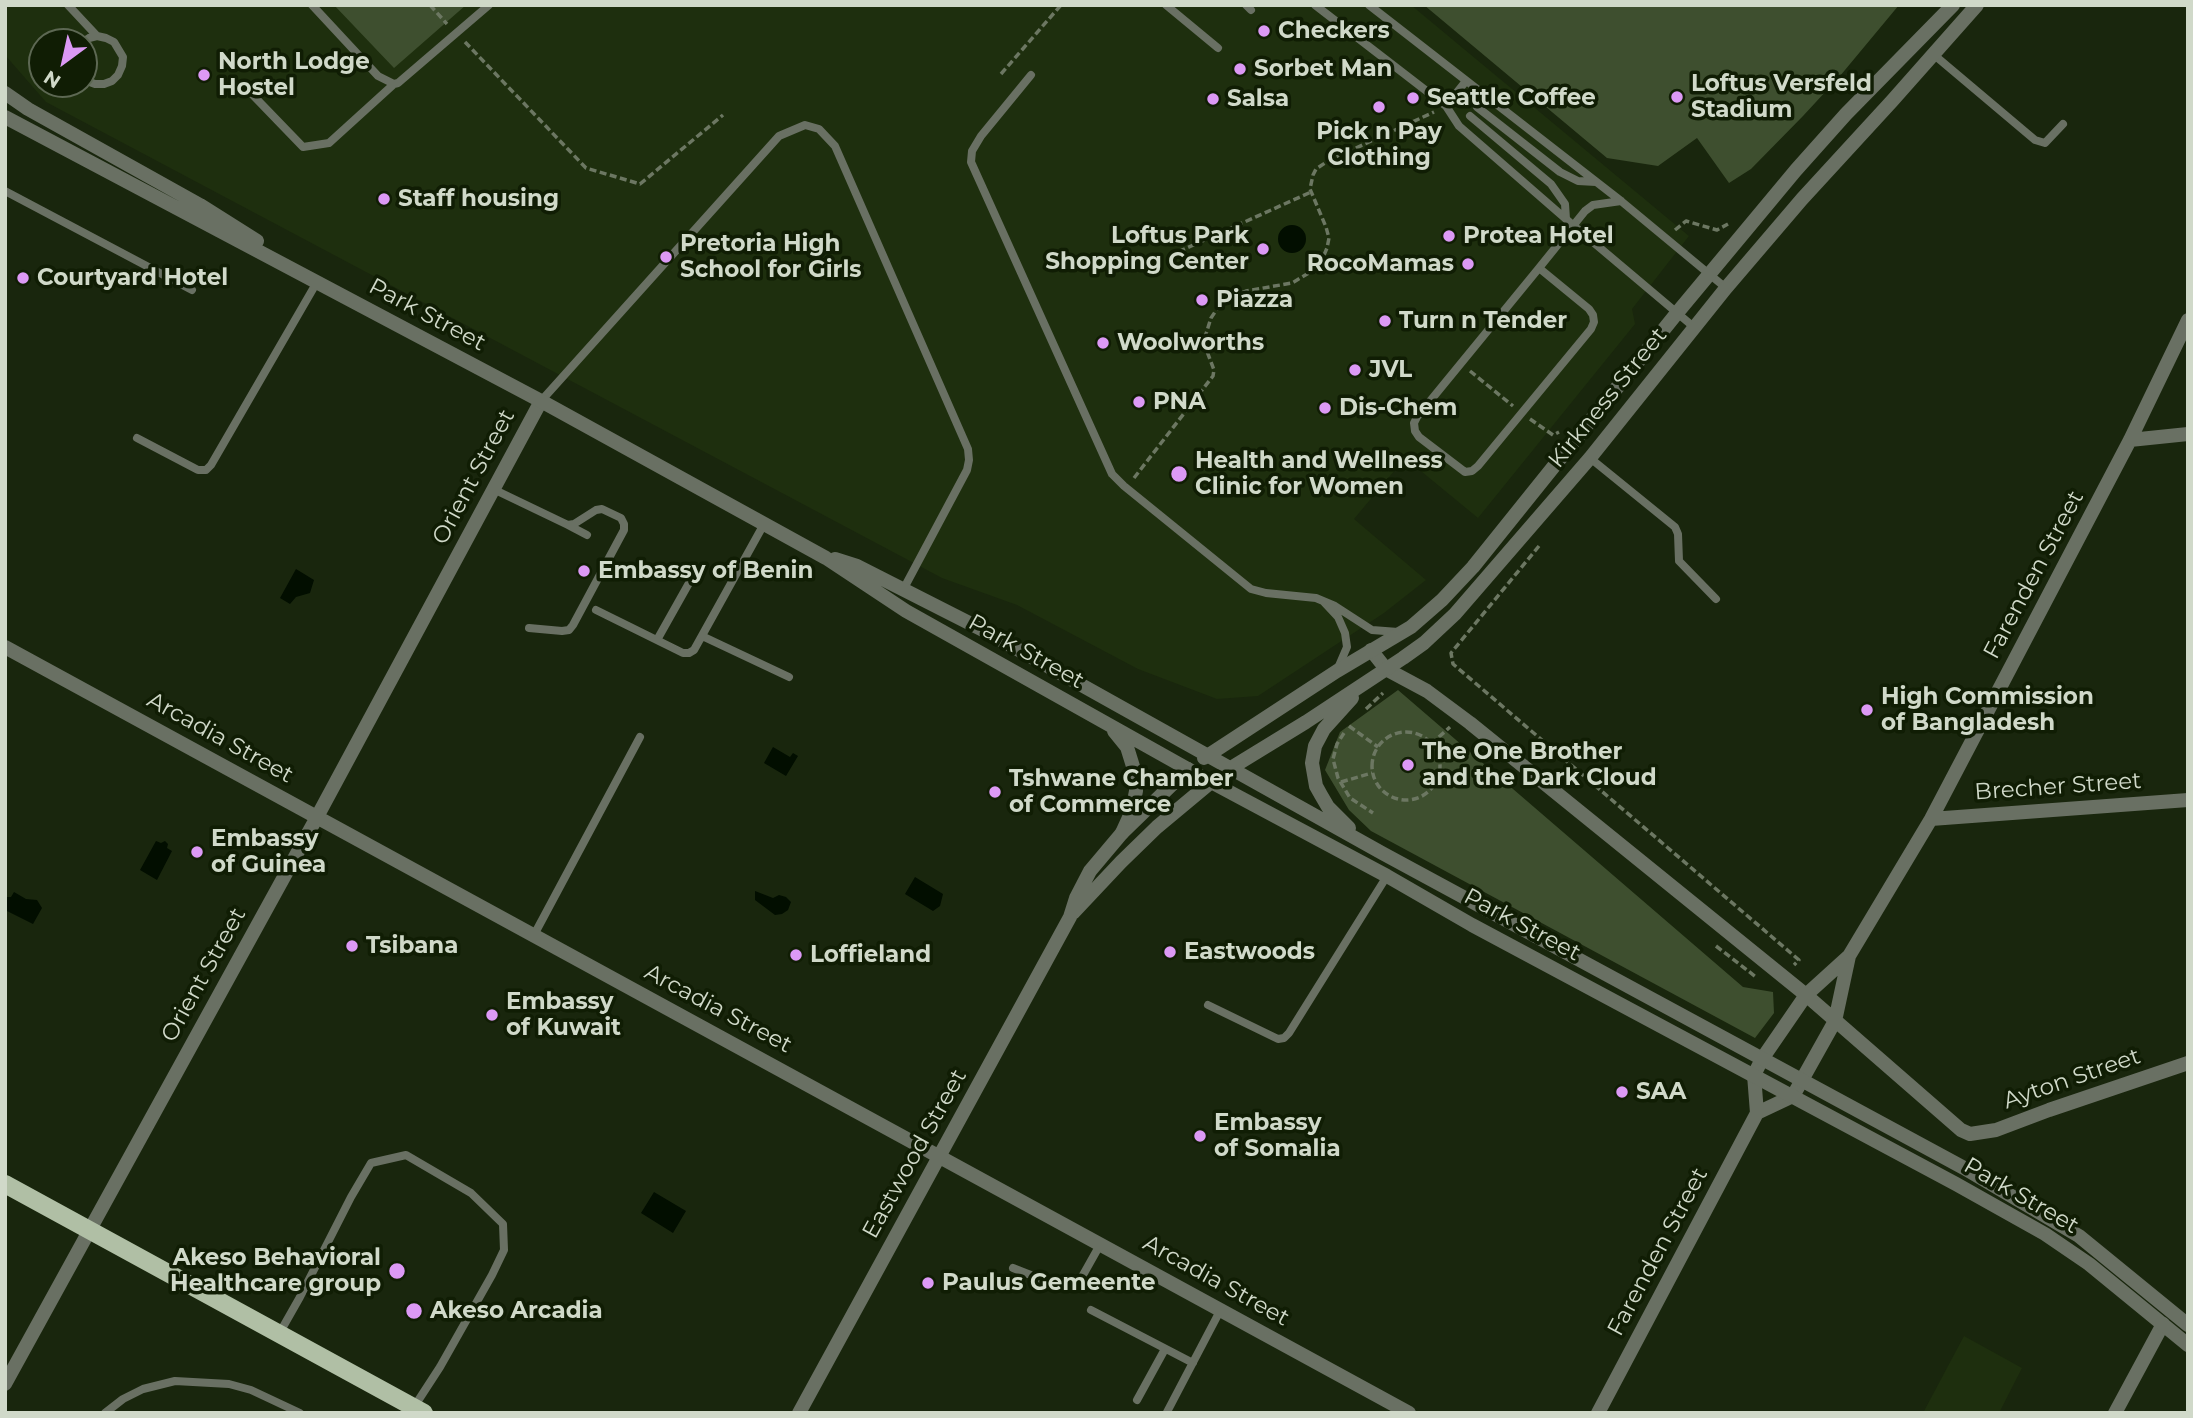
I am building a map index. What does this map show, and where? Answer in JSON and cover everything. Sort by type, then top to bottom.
[{"type":"main road","points":[[5,1184],[419,1410]]},
{"type":"street","name":"Kirkness Street","points":[[1188,769],[1403,632],[1428,613],[1465,576],[1796,170],[1846,114],[1953,5]]},
{"type":"street","name":"Kirkness Street","points":[[1211,782],[1424,643],[1455,614],[1590,458],[1726,288],[1802,199],[1974,8]]},
{"type":"street","points":[[1892,101],[1906,74],[1912,48],[1938,38],[1974,8]]},
{"type":"street","points":[[5,93],[200,205],[264,245],[314,281]]},
{"type":"street","name":"Park Street","points":[[5,117],[541,401],[826,558],[906,611],[1211,782],[2045,1234],[2089,1264],[2188,1345]]},
{"type":"street","name":"Farenden Street","points":[[1793,1096],[1835,1021],[1850,956],[1931,819],[2130,440],[2188,320]]},
{"type":"street","name":"Orient Street","points":[[5,1384],[317,817],[541,401]]},
{"type":"street","points":[[2130,440],[2188,434]]},
{"type":"street","name":"Park Street","points":[[826,558],[857,566],[983,630],[1382,853],[1964,1168],[2079,1236],[2188,1325]]},
{"type":"street","name":"Arcadia Street","points":[[5,647],[941,1155],[1409,1413]]},
{"type":"street","name":"Park Street","points":[[1371,650],[1386,669],[1427,691],[1462,717],[1806,995],[1950,1122],[1970,1134]]},
{"type":"street","points":[[1367,682],[1324,729],[1315,746],[1312,764],[1316,786],[1328,807],[1343,823],[1382,853]]},
{"type":"street","points":[[1107,722],[1127,747],[1136,776],[1132,811],[1122,833]]},
{"type":"street","name":"Eastwood Street","points":[[799,1413],[1070,917],[1090,871],[1122,833],[1188,769]]},
{"type":"street","name":"Eastwood Street","points":[[1070,917],[1121,862],[1167,818],[1211,782]]},
{"type":"street","name":"Brecher Street","points":[[1931,819],[2188,800]]},
{"type":"street","name":"Farenden Street","points":[[1754,1075],[1806,995],[1850,956]]},
{"type":"street","name":"Ayton Street","points":[[1970,1134],[1996,1130],[2188,1063]]},
{"type":"street","points":[[1754,1075],[1757,1113],[1793,1096]]},
{"type":"street","name":"Farenden Street","points":[[1598,1413],[1757,1113]]},
{"type":"street","points":[[2115,1413],[2163,1324]]},
{"type":"lane","points":[[68,5],[90,28]]},
{"type":"lane","points":[[312,5],[378,76],[394,84]]},
{"type":"lane","points":[[246,88],[303,147],[329,143],[394,84],[489,5]]},
{"type":"lane","points":[[1166,5],[1218,48]]},
{"type":"lane","points":[[1315,5],[1446,106],[1459,126],[1695,328]]},
{"type":"lane","points":[[1369,5],[1621,201],[1726,288]]},
{"type":"lane","points":[[98,36],[114,42],[122,57],[122,66],[112,81],[98,84]]},
{"type":"lane","points":[[1933,54],[2035,140],[2045,142],[2063,124]]},
{"type":"lane","points":[[1031,75],[981,136],[972,151],[971,162],[1107,467],[1118,481],[1251,589],[1322,600],[1372,630],[1403,632]]},
{"type":"lane","points":[[1446,106],[1466,81]]},
{"type":"lane","points":[[1477,107],[1560,172],[1578,181],[1596,182]]},
{"type":"lane","points":[[1471,116],[1543,175],[1559,193],[1570,223]]},
{"type":"lane","points":[[541,401],[779,136],[805,125],[819,129],[835,146],[968,449],[970,460],[967,470],[903,590]]},
{"type":"lane","points":[[5,191],[192,290]]},
{"type":"lane","points":[[1539,268],[1589,309],[1594,322],[1478,467],[1465,472],[1419,437],[1414,423],[1417,416],[1539,268],[1570,223],[1592,205],[1621,201]]},
{"type":"lane","points":[[137,438],[198,470],[206,470],[314,281]]},
{"type":"lane","points":[[1590,458],[1675,527],[1678,534],[1679,561],[1716,599]]},
{"type":"lane","points":[[493,489],[587,535]]},
{"type":"lane","points":[[529,628],[569,630],[624,530],[621,518],[610,511],[596,510],[568,525]]},
{"type":"lane","points":[[596,610],[683,653],[689,653],[694,650],[764,524]]},
{"type":"lane","points":[[603,544],[614,549]]},
{"type":"lane","points":[[657,640],[693,576]]},
{"type":"lane","points":[[1322,600],[1338,617],[1345,633],[1346,647],[1338,671]]},
{"type":"lane","points":[[702,636],[789,677]]},
{"type":"lane","points":[[534,935],[640,737]]},
{"type":"lane","points":[[1208,1005],[1278,1039],[1284,1038],[1387,876]]},
{"type":"lane","points":[[279,1334],[371,1163],[406,1155],[471,1193],[503,1224],[504,1250],[419,1410]]},
{"type":"lane","points":[[1013,1268],[1051,1283],[1072,1283],[1083,1275],[1101,1244]]},
{"type":"lane","points":[[1167,1412],[1221,1309]]},
{"type":"lane","points":[[1091,1310],[1192,1363]]},
{"type":"lane","points":[[1137,1400],[1165,1349]]},
{"type":"lane","points":[[105,1413],[123,1399],[143,1389],[176,1381],[229,1384],[251,1390],[300,1413]]},
{"type":"path","points":[[430,5],[586,168],[640,184],[723,116]]},
{"type":"path","points":[[1001,74],[1060,5]]},
{"type":"path","points":[[1127,488],[1211,381],[1214,370],[1205,346],[1211,318],[1217,309],[1224,301],[1247,291],[1292,283],[1312,271],[1322,260],[1329,238],[1311,192],[1312,175],[1322,164],[1446,106]]},
{"type":"path","points":[[1169,256],[1311,192]]},
{"type":"path","points":[[1461,363],[1553,435],[1565,428],[1576,439]]},
{"type":"path","points":[[1545,538],[1451,653],[1453,664],[1799,960],[1776,983],[1753,976],[1711,942]]},
{"type":"path","points":[[1358,717],[1384,692]]},
{"type":"path","points":[[1373,813],[1350,799],[1340,782],[1333,759],[1337,744],[1349,726],[1378,747]]},
{"type":"path","points":[[1432,744],[1450,726],[1460,735]]},
{"type":"path","points":[[1410,732],[1420,735],[1432,744],[1439,762],[1439,773],[1426,793],[1404,800],[1383,791],[1376,783],[1372,762],[1378,747],[1389,736],[1410,732]]},
{"type":"path","points":[[1340,782],[1372,773]]},
{"type":"shaded area","points":[[5,5],[1411,5],[1689,236],[1632,309],[1635,324],[1478,518],[1405,458],[1354,519],[1426,580],[1384,613],[1258,696],[1217,699],[1138,669],[1017,605],[942,578],[46,102],[43,98],[98,98],[98,28],[28,28],[28,81],[5,55]]},
{"type":"shaded area","points":[[334,5],[466,5],[394,68]]},
{"type":"shaded area","name":"Loftus Versfeld Stadium","points":[[1424,5],[1899,5],[1803,116],[1751,169],[1729,183],[1697,138],[1658,166],[1607,158]]},
{"type":"shaded area","points":[[1292,225],[1302,229],[1306,239],[1302,249],[1292,253],[1282,249],[1278,239],[1282,229]]},
{"type":"shaded area","points":[[296,569],[314,580],[310,593],[296,597],[290,604],[280,598]]},
{"type":"shaded area","points":[[1398,690],[1743,987],[1773,992],[1774,1013],[1755,1038],[1371,831],[1349,810],[1325,770],[1340,732]]},
{"type":"shaded area","points":[[773,747],[790,757],[793,753],[798,756],[786,776],[764,763]]},
{"type":"shaded area","points":[[156,841],[165,841],[167,848],[172,851],[157,880],[140,870]]},
{"type":"shaded area","points":[[915,877],[943,894],[940,906],[933,911],[905,894]]},
{"type":"shaded area","points":[[755,891],[773,898],[779,895],[786,897],[791,902],[788,910],[775,915],[755,900]]},
{"type":"shaded area","points":[[14,892],[26,899],[37,900],[42,908],[33,924],[5,910],[5,897],[11,897]]},
{"type":"shaded area","points":[[654,1192],[686,1211],[673,1233],[641,1213]]},
{"type":"shaded area","points":[[1964,1336],[2022,1368],[1999,1413],[1923,1413]]},
{"type":"place","name":"Checkers","points":[[1264,31]]},
{"type":"place","name":"Sorbet Man","points":[[1240,69]]},
{"type":"place","name":"North Lodge Hostel","points":[[204,75]]},
{"type":"place","name":"Loftus Versfeld Stadium","points":[[1677,97]]},
{"type":"place","name":"Seattle Coffee","points":[[1413,98]]},
{"type":"place","name":"Salsa","points":[[1213,99]]},
{"type":"place","name":"Pick n Pay Clothing","points":[[1379,107]]},
{"type":"place","name":"Staff housing","points":[[384,199]]},
{"type":"place","name":"Protea Hotel","points":[[1449,236]]},
{"type":"place","name":"Loftus Park Shopping Center","points":[[1263,249]]},
{"type":"place","name":"Pretoria High School for Girls","points":[[666,257]]},
{"type":"place","name":"RocoMamas","points":[[1468,264]]},
{"type":"place","name":"Courtyard Hotel","points":[[23,278]]},
{"type":"place","name":"Piazza","points":[[1202,300]]},
{"type":"place","name":"Turn n Tender","points":[[1385,321]]},
{"type":"place","name":"Woolworths","points":[[1103,343]]},
{"type":"place","name":"JVL","points":[[1355,370]]},
{"type":"place","name":"PNA","points":[[1139,402]]},
{"type":"place","name":"Dis-Chem","points":[[1325,408]]},
{"type":"place","name":"Health and Wellness Clinic for Women","points":[[1179,474]]},
{"type":"place","name":"Embassy of Benin","points":[[584,571]]},
{"type":"place","name":"High Commission of Bangladesh","points":[[1867,710]]},
{"type":"place","name":"The One Brother and the Dark Cloud","points":[[1408,765]]},
{"type":"place","name":"Tshwane Chamber of Commerce","points":[[995,792]]},
{"type":"place","name":"Embassy of Guinea","points":[[197,852]]},
{"type":"place","name":"Tsibana","points":[[352,946]]},
{"type":"place","name":"Eastwoods","points":[[1170,952]]},
{"type":"place","name":"Loffieland","points":[[796,955]]},
{"type":"place","name":"Embassy of Kuwait","points":[[492,1015]]},
{"type":"place","name":"SAA","points":[[1622,1092]]},
{"type":"place","name":"Embassy of Somalia","points":[[1200,1136]]},
{"type":"place","name":"Akeso Behavioral Healthcare group","points":[[397,1271]]},
{"type":"place","name":"Paulus Gemeente","points":[[928,1283]]},
{"type":"place","name":"Akeso Arcadia","points":[[414,1311]]}]
